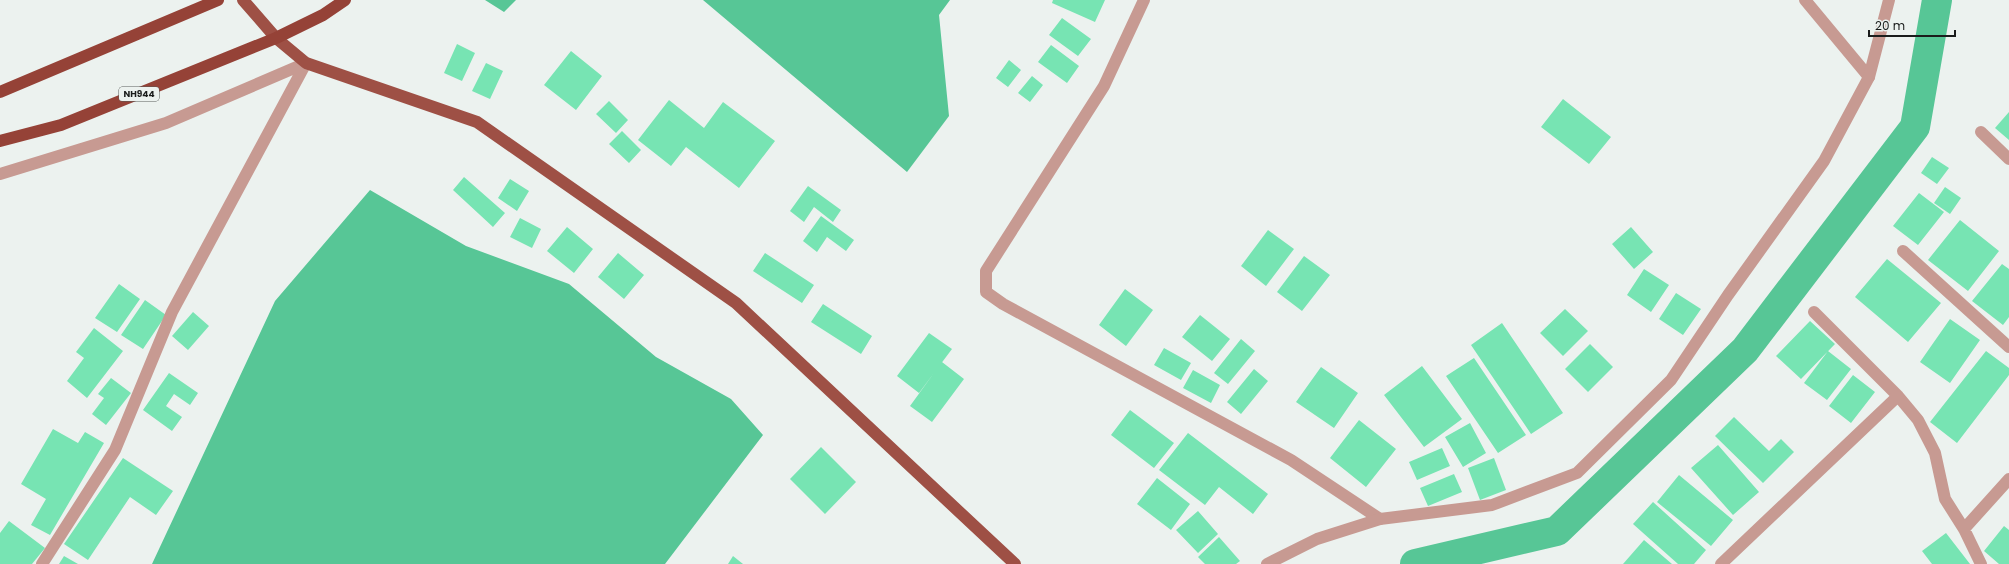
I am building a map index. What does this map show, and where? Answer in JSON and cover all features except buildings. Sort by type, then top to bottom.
[{"type":"highway","points":[[0,92],[218,0]]},
{"type":"highway","name":"NH944","points":[[0,141],[61,125],[276,38],[323,16],[345,0]]},
{"type":"main road","points":[[243,0],[276,38],[306,63],[477,122],[736,303],[1015,564]]},
{"type":"street","points":[[1144,0],[1104,86],[986,271],[986,292],[1003,304],[1291,460],[1380,519]]},
{"type":"street","points":[[1805,0],[1869,77]]},
{"type":"street","points":[[1267,564],[1317,539],[1380,519],[1492,505],[1577,473],[1671,380],[1728,295],[1824,161],[1869,77],[1889,0]]},
{"type":"street","points":[[0,174],[166,123],[306,63]]},
{"type":"street","points":[[42,564],[115,450],[172,312],[306,63]]},
{"type":"street","points":[[1980,132],[2009,159]]},
{"type":"street","points":[[1903,251],[2009,347]]},
{"type":"street","points":[[1814,312],[1898,396],[1918,420],[1935,453],[1945,499],[1964,529],[1981,564]]},
{"type":"street","points":[[1721,564],[1898,396]]},
{"type":"street","points":[[1964,529],[2009,479]]},
{"type":"shaded area","points":[[485,0],[516,0],[504,12]]},
{"type":"shaded area","points":[[703,0],[950,0],[939,15],[949,116],[907,172]]},
{"type":"shaded area","points":[[370,190],[466,246],[569,284],[656,357],[731,399],[763,435],[665,564],[152,564],[275,301]]},
{"type":"waterway","points":[[1415,564],[1557,531],[1745,350],[1915,127],[1937,0]]}]
